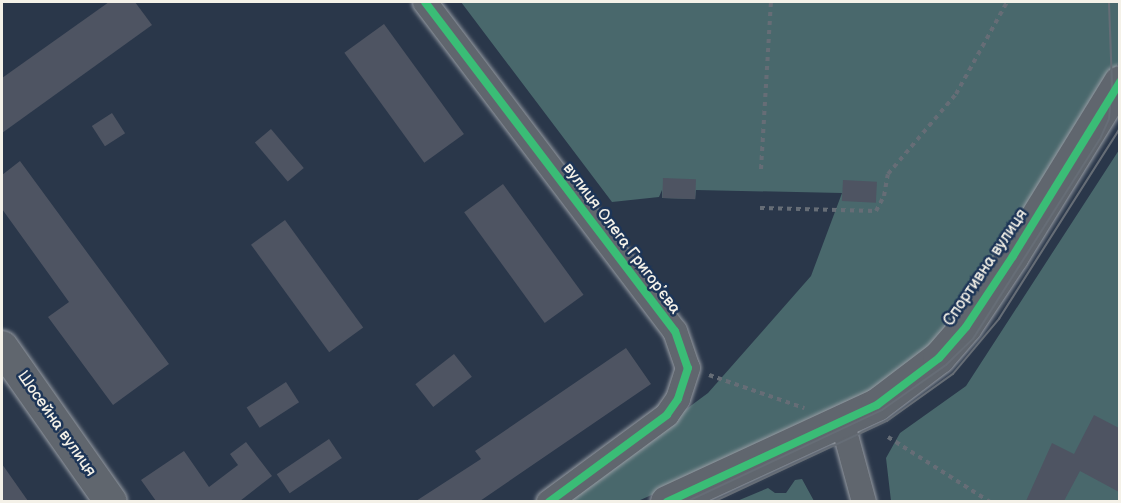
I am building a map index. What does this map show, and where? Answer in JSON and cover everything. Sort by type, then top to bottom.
[{"type":"street","name":"вулиця Олега Григорʼєва","points":[[425,2],[675,331],[688,368]]},
{"type":"street","name":"Спортивна вулиця","points":[[667,501],[877,405],[912,381],[966,327],[1119,82]]},
{"type":"street","name":"Шосейна вулиця","points":[[2,347],[111,501]]},
{"type":"street","points":[[549,501],[667,415],[678,399],[688,368]]},
{"type":"street","points":[[842,421],[864,501]]},
{"type":"path","points":[[761,169],[771,2]]},
{"type":"path","points":[[760,208],[876,211],[884,196],[888,174],[956,94],[1007,2]]},
{"type":"path","points":[[688,368],[842,421]]},
{"type":"path","points":[[888,437],[990,501]]},
{"type":"green space","points":[[461,2],[1119,2],[1119,62],[973,298],[934,350],[876,395],[638,501],[562,501],[708,393],[811,276],[842,193],[696,190],[695,199],[662,198],[662,190],[659,197],[612,202]]},
{"type":"green space","points":[[1119,150],[1119,501],[891,501],[886,458],[900,433],[966,386]]},
{"type":"green space","points":[[802,479],[814,501],[737,501],[768,488],[775,493],[786,493],[795,480]]},
{"type":"building","points":[[109,2],[135,2],[152,25],[2,133],[2,78]]},
{"type":"building","points":[[384,24],[464,134],[424,163],[344,53]]},
{"type":"building","points":[[112,113],[125,133],[105,146],[92,126]]},
{"type":"building","points":[[271,129],[304,168],[288,182],[255,142]]},
{"type":"building","points":[[20,161],[169,364],[113,405],[48,317],[69,302],[2,209],[2,175]]},
{"type":"building","points":[[663,178],[696,179],[695,199],[662,198]]},
{"type":"building","points":[[843,180],[877,182],[876,203],[842,201]]},
{"type":"building","points":[[503,184],[584,295],[545,323],[464,212]]},
{"type":"building","points":[[285,220],[363,328],[329,352],[251,245]]},
{"type":"building","points":[[626,348],[651,384],[480,501],[416,501],[481,459],[475,451]]},
{"type":"building","points":[[454,354],[472,377],[433,407],[415,384]]},
{"type":"building","points":[[286,382],[299,402],[260,428],[247,408]]},
{"type":"building","points":[[1094,415],[1119,428],[1119,492],[1080,471],[1064,501],[1026,501],[1052,443],[1074,454]]},
{"type":"building","points":[[329,439],[342,458],[290,493],[277,474]]},
{"type":"building","points":[[246,442],[272,476],[240,501],[156,501],[141,480],[184,451],[209,487],[238,465],[230,454]]},
{"type":"building","points":[[2,464],[28,501],[2,501]]},
{"type":"tram line","points":[[686,502],[882,410],[946,365],[973,339],[1101,137],[1109,119],[1112,85],[1109,2]]},
{"type":"tram line","points":[[713,502],[887,421],[953,374],[999,319],[1120,128]]},
{"type":"cycle path","points":[[425,2],[675,331],[688,368],[678,399],[667,415],[549,502]]},
{"type":"cycle path","points":[[667,502],[877,405],[939,358],[966,327],[1013,256],[1120,82]]}]
